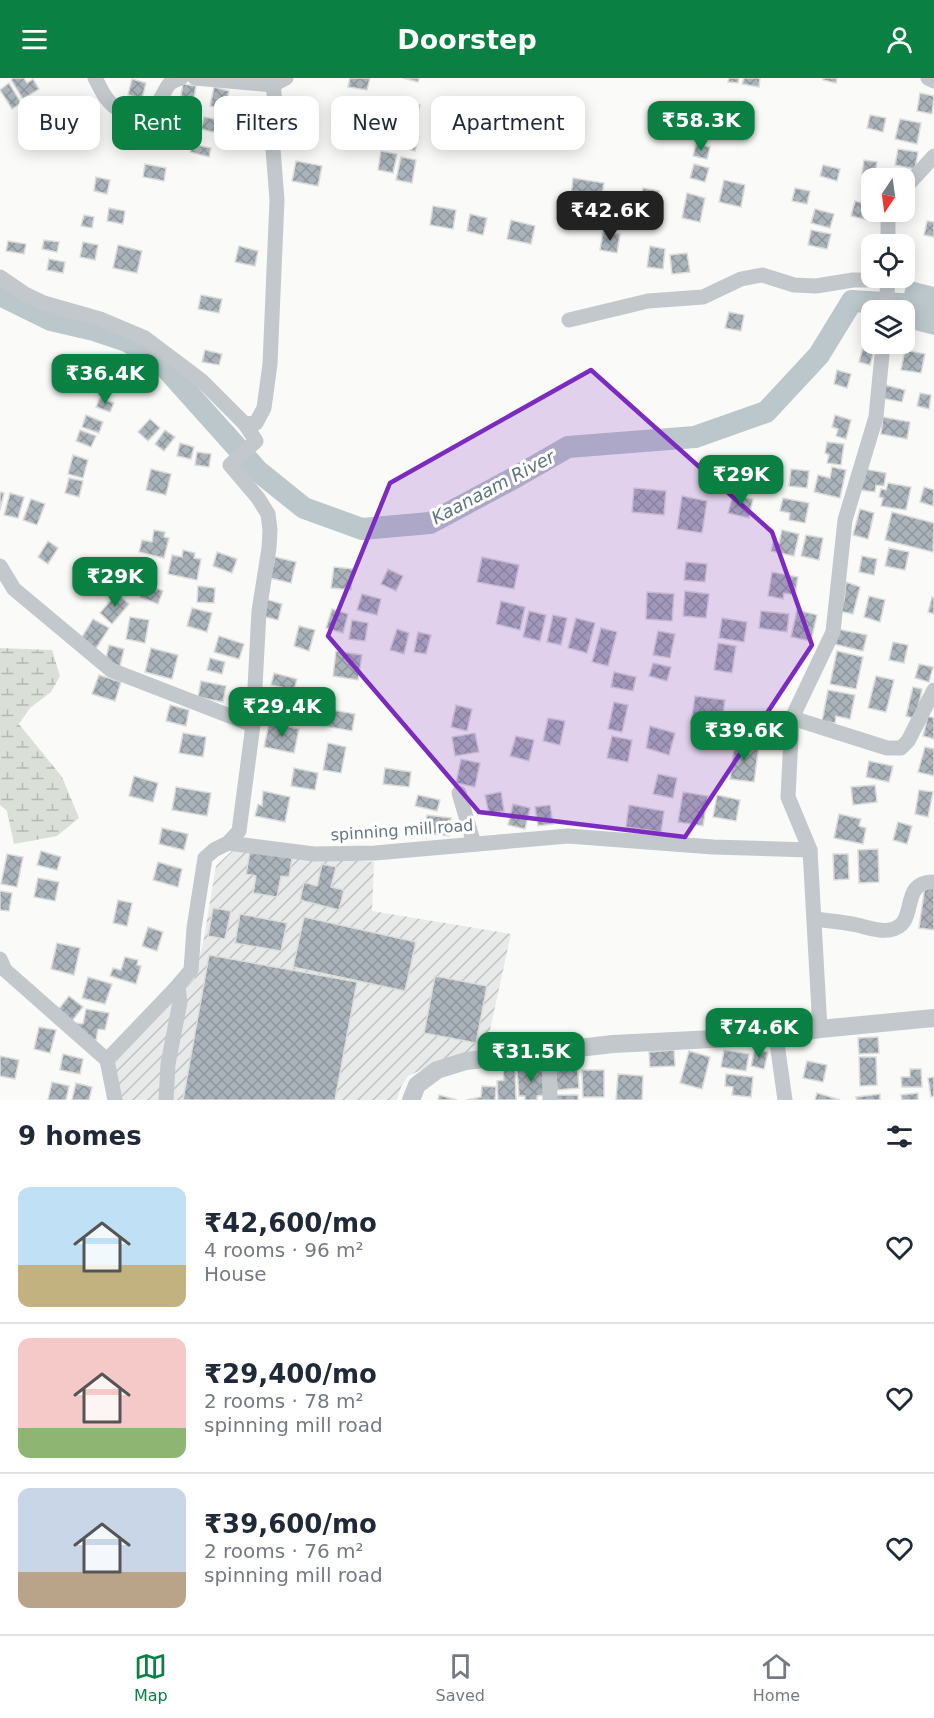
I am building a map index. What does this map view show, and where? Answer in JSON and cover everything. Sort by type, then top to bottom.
[{"type":"street","points":[[95,78],[108,101],[132,116],[146,112],[159,102],[171,81],[181,78]]},
{"type":"street","points":[[203,78],[279,81],[273,149],[277,200],[270,364],[264,408],[260,418],[256,423],[245,424]]},
{"type":"street","points":[[928,78],[934,81]]},
{"type":"street","points":[[915,177],[934,156]]},
{"type":"street","points":[[569,320],[648,301],[703,297],[741,279],[762,275],[794,285],[816,286],[861,280]]},
{"type":"street","points":[[0,278],[44,303],[100,319],[145,338],[202,381],[245,424],[256,441],[230,465],[258,498],[268,514],[269,548],[259,611],[253,725],[239,831],[228,843],[205,858],[194,928],[191,970],[108,1060]]},
{"type":"street","points":[[820,1029],[810,850],[788,796],[792,718],[833,632],[845,520],[876,417],[882,354]]},
{"type":"street","points":[[0,566],[14,589],[111,670],[253,725]]},
{"type":"street","points":[[792,718],[887,748],[901,748],[908,741],[934,690]]},
{"type":"street","points":[[459,794],[474,844]]},
{"type":"street","name":"spinning mill road","points":[[228,843],[314,854],[375,853],[568,836],[713,847],[810,850]]},
{"type":"street","points":[[815,919],[890,930],[902,924],[908,912],[910,897],[917,886],[924,881],[934,882]]},
{"type":"street","points":[[0,959],[5,970],[108,1060],[116,1100]]},
{"type":"street","points":[[165,1100],[168,1065],[180,1002],[178,987],[174,990]]},
{"type":"street","points":[[411,1100],[417,1084],[437,1070],[466,1060],[613,1044],[776,1036],[934,1017]]},
{"type":"street","points":[[776,1036],[785,1100]]},
{"type":"street","points":[[549,1051],[550,1100]]},
{"type":"highlighted area","points":[[591,370],[772,532],[812,645],[685,837],[479,812],[328,636],[390,483]]},
{"type":"shaded area","points":[[915,282],[934,287],[934,335],[915,330],[915,300],[903,300],[905,288],[915,288]]},
{"type":"shaded area","points":[[234,849],[374,862],[372,911],[511,934],[486,1048],[441,1061],[408,1076],[397,1100],[119,1100],[112,1060],[194,979],[203,943],[216,866]]},
{"type":"green space","points":[[0,648],[52,650],[60,676],[51,692],[30,708],[19,724],[62,777],[79,818],[57,836],[14,844],[7,811],[0,805]]},
{"type":"building","points":[[24,78],[27,83],[33,79],[39,89],[28,96],[21,96],[11,80]]},
{"type":"building","points":[[350,78],[370,78],[367,90],[348,87]]},
{"type":"building","points":[[403,78],[419,78],[418,82]]},
{"type":"building","points":[[729,78],[739,78],[738,83],[728,82]]},
{"type":"building","points":[[744,78],[760,78],[759,87],[742,84]]},
{"type":"building","points":[[823,78],[837,78],[836,83],[823,80]]},
{"type":"building","points":[[132,79],[146,83],[143,96],[128,95]]},
{"type":"building","points":[[9,83],[18,98],[18,105],[12,109],[0,90]]},
{"type":"building","points":[[183,84],[196,86],[194,96],[181,96]]},
{"type":"building","points":[[214,87],[229,91],[228,96],[214,96],[214,107],[210,106]]},
{"type":"building","points":[[920,93],[934,96],[932,114],[917,111]]},
{"type":"building","points":[[664,112],[685,116],[681,138],[660,134]]},
{"type":"building","points":[[870,115],[886,118],[883,132],[867,128]]},
{"type":"building","points":[[204,117],[214,119],[214,132],[202,129]]},
{"type":"building","points":[[900,119],[921,123],[917,144],[895,139]]},
{"type":"building","points":[[696,120],[715,124],[713,138],[693,134]]},
{"type":"building","points":[[696,144],[710,147],[707,159],[693,156]]},
{"type":"building","points":[[202,146],[211,148],[209,157],[190,152],[190,150],[202,150]]},
{"type":"building","points":[[898,149],[918,152],[915,169],[895,165]]},
{"type":"building","points":[[381,151],[397,154],[393,173],[378,170]]},
{"type":"building","points":[[401,157],[416,160],[412,183],[396,180]]},
{"type":"building","points":[[864,160],[877,162],[876,168],[863,168]]},
{"type":"building","points":[[296,161],[322,166],[318,186],[292,181]]},
{"type":"building","points":[[145,164],[166,168],[164,181],[143,177]]},
{"type":"building","points":[[694,164],[709,168],[705,182],[690,178]]},
{"type":"building","points":[[823,165],[840,169],[837,181],[820,176]]},
{"type":"building","points":[[96,177],[110,180],[107,194],[94,191]]},
{"type":"building","points":[[573,178],[604,183],[601,201],[571,197]]},
{"type":"building","points":[[724,180],[745,185],[741,207],[719,202]]},
{"type":"building","points":[[643,188],[659,191],[657,209],[640,206]]},
{"type":"building","points":[[795,188],[810,191],[807,204],[792,201]]},
{"type":"building","points":[[687,193],[705,198],[700,222],[682,218]]},
{"type":"building","points":[[855,201],[861,202],[861,218],[851,216]]},
{"type":"building","points":[[433,206],[456,210],[453,229],[430,225]]},
{"type":"building","points":[[109,208],[125,211],[123,224],[107,221]]},
{"type":"building","points":[[815,209],[834,214],[830,228],[811,223]]},
{"type":"building","points":[[470,214],[487,218],[483,235],[467,231]]},
{"type":"building","points":[[84,215],[94,217],[92,228],[81,226]]},
{"type":"building","points":[[511,220],[535,226],[531,244],[507,239]]},
{"type":"building","points":[[927,221],[934,222],[934,237],[924,235]]},
{"type":"building","points":[[811,230],[831,234],[827,249],[808,245]]},
{"type":"building","points":[[603,232],[620,234],[617,253],[600,250]]},
{"type":"building","points":[[44,240],[59,242],[57,252],[42,249]]},
{"type":"building","points":[[8,241],[26,244],[24,254],[6,251]]},
{"type":"building","points":[[83,242],[98,245],[95,260],[80,257]]},
{"type":"building","points":[[118,245],[142,251],[137,273],[113,268]]},
{"type":"building","points":[[239,246],[258,251],[255,266],[235,262]]},
{"type":"building","points":[[650,246],[665,249],[663,269],[647,267]]},
{"type":"building","points":[[687,253],[690,272],[672,274],[670,255]]},
{"type":"building","points":[[49,259],[65,262],[63,273],[47,270]]},
{"type":"building","points":[[201,295],[222,299],[219,313],[198,309]]},
{"type":"building","points":[[729,312],[744,315],[741,331],[725,328]]},
{"type":"building","points":[[205,350],[222,354],[219,365],[202,362]]},
{"type":"building","points":[[915,352],[925,354],[921,373],[901,370],[904,354],[915,354]]},
{"type":"building","points":[[861,354],[873,354],[870,365],[859,362]]},
{"type":"building","points":[[837,370],[851,374],[847,388],[834,384]]},
{"type":"building","points":[[885,385],[905,390],[902,402],[881,398]]},
{"type":"building","points":[[920,393],[931,395],[929,409],[917,406]]},
{"type":"building","points":[[100,398],[114,403],[110,412],[96,407]]},
{"type":"building","points":[[86,415],[103,422],[99,433],[82,427]]},
{"type":"building","points":[[835,415],[851,420],[846,439],[836,436],[838,429],[832,427]]},
{"type":"building","points":[[883,417],[910,422],[907,439],[881,434]]},
{"type":"building","points":[[150,419],[160,428],[148,441],[138,432]]},
{"type":"building","points":[[80,430],[96,436],[91,447],[76,441]]},
{"type":"building","points":[[165,430],[175,437],[164,451],[155,444]]},
{"type":"building","points":[[827,442],[844,444],[841,465],[827,463],[829,455],[825,453]]},
{"type":"building","points":[[180,443],[194,447],[191,459],[177,456]]},
{"type":"building","points":[[197,452],[211,454],[209,467],[195,465]]},
{"type":"building","points":[[73,455],[88,460],[83,478],[68,474]]},
{"type":"building","points":[[731,461],[751,464],[748,481],[728,478]]},
{"type":"building","points":[[832,467],[846,470],[840,498],[814,492],[818,475],[830,478]]},
{"type":"building","points":[[151,469],[171,474],[166,495],[146,490]]},
{"type":"building","points":[[791,469],[809,471],[807,488],[789,486]]},
{"type":"building","points":[[864,469],[886,473],[884,486],[876,485],[875,492],[861,490]]},
{"type":"building","points":[[69,478],[83,481],[79,497],[65,493]]},
{"type":"building","points":[[888,483],[911,487],[906,510],[881,506],[883,498],[879,497],[881,489],[886,490]]},
{"type":"building","points":[[924,487],[934,490],[933,506],[920,502]]},
{"type":"building","points":[[634,488],[666,491],[664,515],[632,512]]},
{"type":"building","points":[[0,492],[4,493],[0,510]]},
{"type":"building","points":[[10,493],[24,497],[18,518],[4,515]]},
{"type":"building","points":[[733,495],[753,499],[749,518],[728,513]]},
{"type":"building","points":[[682,496],[707,501],[702,533],[677,529]]},
{"type":"building","points":[[783,498],[809,503],[805,523],[789,520],[790,513],[780,511]]},
{"type":"building","points":[[31,499],[45,504],[37,525],[23,520]]},
{"type":"building","points":[[860,509],[874,513],[868,539],[853,535]]},
{"type":"building","points":[[892,512],[934,523],[933,552],[885,540]]},
{"type":"building","points":[[154,530],[165,532],[164,537],[169,538],[164,558],[139,552],[142,540],[152,542]]},
{"type":"building","points":[[782,530],[799,534],[794,556],[771,551],[773,542],[779,543]]},
{"type":"building","points":[[806,535],[823,538],[819,560],[801,556]]},
{"type":"building","points":[[48,541],[58,548],[48,564],[38,557]]},
{"type":"building","points":[[889,548],[909,552],[905,570],[885,566]]},
{"type":"building","points":[[183,550],[195,553],[194,558],[201,559],[197,580],[168,574],[172,555],[182,557]]},
{"type":"building","points":[[217,552],[237,559],[232,573],[213,566]]},
{"type":"building","points":[[862,556],[877,559],[874,575],[859,572]]},
{"type":"building","points":[[275,557],[296,562],[291,583],[270,578]]},
{"type":"building","points":[[482,557],[519,565],[514,589],[477,582]]},
{"type":"building","points":[[686,562],[707,564],[705,582],[684,580]]},
{"type":"building","points":[[334,567],[353,569],[351,590],[331,588]]},
{"type":"building","points":[[388,569],[403,576],[396,591],[381,584]]},
{"type":"building","points":[[772,572],[798,577],[795,595],[784,593],[783,599],[768,596]]},
{"type":"building","points":[[846,582],[860,587],[853,614],[839,611],[844,601]]},
{"type":"building","points":[[146,584],[163,591],[158,604],[140,597]]},
{"type":"building","points":[[198,586],[215,588],[214,603],[197,602]]},
{"type":"building","points":[[685,591],[709,594],[706,618],[683,616]]},
{"type":"building","points":[[647,592],[674,594],[672,621],[646,619]]},
{"type":"building","points":[[117,593],[129,604],[112,624],[100,613]]},
{"type":"building","points":[[362,594],[381,599],[377,615],[357,610]]},
{"type":"building","points":[[869,596],[885,600],[880,622],[864,617]]},
{"type":"building","points":[[932,597],[934,598],[934,614],[928,612]]},
{"type":"building","points":[[265,599],[282,604],[278,620],[261,616]]},
{"type":"building","points":[[501,601],[525,607],[520,630],[496,624]]},
{"type":"building","points":[[192,608],[212,613],[207,632],[187,626]]},
{"type":"building","points":[[332,609],[348,614],[343,633],[326,628]]},
{"type":"building","points":[[797,610],[817,615],[811,641],[791,637]]},
{"type":"building","points":[[529,611],[546,615],[540,641],[523,637]]},
{"type":"building","points":[[761,611],[789,614],[787,632],[759,628]]},
{"type":"building","points":[[553,615],[567,618],[561,645],[547,642]]},
{"type":"building","points":[[130,617],[149,620],[145,643],[126,639]]},
{"type":"building","points":[[576,618],[595,623],[587,653],[568,648]]},
{"type":"building","points":[[722,618],[747,622],[744,642],[719,638]]},
{"type":"building","points":[[93,619],[109,628],[95,650],[80,640]]},
{"type":"building","points":[[352,620],[368,623],[365,641],[349,639]]},
{"type":"building","points":[[299,626],[315,630],[309,651],[294,646]]},
{"type":"building","points":[[601,628],[617,632],[608,666],[592,662]]},
{"type":"building","points":[[397,629],[409,633],[404,654],[390,650]]},
{"type":"building","points":[[837,629],[867,635],[863,651],[834,644]]},
{"type":"building","points":[[658,631],[675,634],[670,658],[653,655]]},
{"type":"building","points":[[418,632],[431,635],[426,654],[414,652]]},
{"type":"building","points":[[219,636],[244,644],[239,659],[214,652]]},
{"type":"building","points":[[893,642],[908,645],[904,663],[889,660]]},
{"type":"building","points":[[718,643],[736,646],[732,673],[714,670]]},
{"type":"building","points":[[109,645],[124,649],[120,666],[105,663]]},
{"type":"building","points":[[151,648],[178,655],[172,679],[145,672]]},
{"type":"building","points":[[336,651],[362,655],[358,680],[333,676]]},
{"type":"building","points":[[837,651],[863,657],[856,689],[830,684]]},
{"type":"building","points":[[210,658],[225,662],[222,674],[207,670]]},
{"type":"building","points":[[653,663],[671,667],[667,681],[649,676]]},
{"type":"building","points":[[919,664],[933,667],[929,682],[915,678]]},
{"type":"building","points":[[614,672],[636,677],[633,691],[611,687]]},
{"type":"building","points":[[274,673],[297,679],[291,701],[278,698],[281,687],[271,685]]},
{"type":"building","points":[[99,675],[121,682],[115,701],[92,694]]},
{"type":"building","points":[[876,676],[894,680],[886,712],[868,708]]},
{"type":"building","points":[[201,681],[226,686],[223,702],[198,697]]},
{"type":"building","points":[[913,687],[922,689],[916,719],[906,716]]},
{"type":"building","points":[[828,690],[855,695],[850,719],[836,716],[835,723],[822,721]]},
{"type":"building","points":[[695,696],[725,700],[721,727],[691,723]]},
{"type":"building","points":[[614,702],[628,705],[622,732],[608,729]]},
{"type":"building","points":[[170,705],[189,710],[186,726],[166,721]]},
{"type":"building","points":[[456,705],[472,709],[467,731],[451,727]]},
{"type":"building","points":[[310,706],[355,714],[352,731],[307,723]]},
{"type":"building","points":[[928,716],[934,718],[934,739],[923,736]]},
{"type":"building","points":[[548,718],[565,721],[560,745],[543,741]]},
{"type":"building","points":[[269,723],[299,729],[294,753],[264,747]]},
{"type":"building","points":[[650,726],[675,733],[669,755],[646,748]]},
{"type":"building","points":[[183,733],[206,737],[203,757],[179,753]]},
{"type":"building","points":[[475,733],[479,752],[455,756],[452,737]]},
{"type":"building","points":[[516,736],[534,740],[529,761],[510,756]]},
{"type":"building","points":[[612,736],[632,740],[628,762],[607,758]]},
{"type":"building","points":[[735,742],[759,745],[754,782],[730,779]]},
{"type":"building","points":[[328,743],[346,747],[341,773],[323,770]]},
{"type":"building","points":[[925,747],[934,749],[934,776],[918,772]]},
{"type":"building","points":[[461,759],[480,763],[475,787],[456,783]]},
{"type":"building","points":[[869,761],[893,766],[889,782],[866,777]]},
{"type":"building","points":[[294,768],[318,773],[315,790],[291,786]]},
{"type":"building","points":[[385,768],[411,772],[409,787],[383,784]]},
{"type":"building","points":[[658,774],[677,778],[673,798],[653,794]]},
{"type":"building","points":[[134,776],[158,783],[153,802],[129,796]]},
{"type":"building","points":[[875,785],[877,802],[853,805],[851,787]]},
{"type":"building","points":[[176,787],[211,793],[207,816],[172,810]]},
{"type":"building","points":[[919,790],[933,792],[928,817],[915,814]]},
{"type":"building","points":[[263,791],[290,797],[285,822],[255,816],[258,804],[262,806]]},
{"type":"building","points":[[501,792],[504,811],[489,814],[485,795]]},
{"type":"building","points":[[683,792],[708,796],[703,826],[678,822]]},
{"type":"building","points":[[418,795],[440,800],[437,811],[415,806]]},
{"type":"building","points":[[717,795],[740,800],[736,821],[713,817]]},
{"type":"building","points":[[513,804],[530,808],[525,829],[508,825]]},
{"type":"building","points":[[550,805],[553,824],[538,826],[535,807]]},
{"type":"building","points":[[629,805],[664,811],[661,832],[626,827]]},
{"type":"building","points":[[839,814],[861,819],[859,826],[866,828],[863,844],[834,838]]},
{"type":"building","points":[[427,815],[451,818],[449,836],[425,833]]},
{"type":"building","points":[[898,822],[912,826],[907,844],[893,840]]},
{"type":"building","points":[[162,828],[188,834],[184,850],[159,844]]},
{"type":"building","points":[[878,849],[879,882],[859,883],[858,850]]},
{"type":"building","points":[[41,851],[61,857],[57,870],[37,865]]},
{"type":"building","points":[[250,851],[292,858],[289,877],[281,876],[277,897],[253,893],[256,876],[246,874]]},
{"type":"building","points":[[7,854],[23,857],[17,887],[1,884]]},
{"type":"building","points":[[833,854],[848,854],[849,879],[834,880]]},
{"type":"building","points":[[158,862],[182,869],[178,887],[153,880]]},
{"type":"building","points":[[322,864],[336,867],[331,887],[344,890],[339,910],[300,900],[304,882],[317,886]]},
{"type":"building","points":[[38,878],[59,882],[55,901],[34,897]]},
{"type":"building","points":[[925,886],[934,888],[934,930],[919,928]]},
{"type":"building","points":[[0,891],[12,893],[9,911],[0,910]]},
{"type":"building","points":[[118,900],[132,903],[127,926],[113,923]]},
{"type":"building","points":[[213,908],[231,911],[225,939],[208,936]]},
{"type":"building","points":[[240,914],[287,923],[281,951],[235,943]]},
{"type":"building","points":[[304,917],[416,942],[405,991],[293,967]]},
{"type":"building","points":[[148,927],[163,932],[157,951],[142,946]]},
{"type":"building","points":[[57,943],[80,948],[74,975],[51,969]]},
{"type":"building","points":[[209,955],[357,982],[335,1100],[183,1100]]},
{"type":"building","points":[[125,957],[138,960],[137,965],[141,966],[136,984],[110,976],[113,968],[121,970]]},
{"type":"building","points":[[435,976],[487,986],[476,1043],[424,1033]]},
{"type":"building","points":[[88,977],[112,984],[105,1004],[82,998]]},
{"type":"building","points":[[69,996],[83,1007],[72,1021],[58,1010]]},
{"type":"building","points":[[86,1009],[109,1013],[105,1030],[98,1029],[96,1040],[82,1037],[75,1028],[76,1023],[83,1024]]},
{"type":"building","points":[[39,1027],[56,1030],[50,1053],[34,1049]]},
{"type":"building","points":[[878,1037],[879,1053],[859,1054],[858,1038]]},
{"type":"building","points":[[755,1049],[768,1052],[764,1069],[751,1066]]},
{"type":"building","points":[[674,1050],[675,1066],[650,1067],[649,1052]]},
{"type":"building","points":[[724,1050],[749,1054],[746,1071],[721,1067]]},
{"type":"building","points":[[689,1051],[710,1057],[702,1089],[680,1083]]},
{"type":"building","points":[[63,1054],[83,1059],[80,1074],[60,1070]]},
{"type":"building","points":[[0,1056],[19,1060],[15,1079],[0,1076]]},
{"type":"building","points":[[859,1057],[876,1057],[877,1085],[860,1086]]},
{"type":"building","points":[[807,1061],[827,1065],[823,1082],[803,1078]]},
{"type":"building","points":[[577,1062],[579,1088],[557,1090],[555,1063]]},
{"type":"building","points":[[515,1068],[516,1100],[498,1100],[497,1081],[504,1080],[503,1069]]},
{"type":"building","points":[[517,1069],[543,1069],[544,1095],[537,1096],[537,1100],[525,1100],[525,1096],[519,1096]]},
{"type":"building","points":[[910,1069],[921,1069],[922,1087],[902,1087],[901,1077],[910,1077]]},
{"type":"building","points":[[582,1070],[604,1070],[604,1097],[583,1097]]},
{"type":"building","points":[[618,1074],[643,1076],[642,1100],[616,1100]]},
{"type":"building","points":[[726,1074],[753,1077],[751,1097],[732,1095],[733,1087],[725,1086]]},
{"type":"building","points":[[934,1077],[934,1096],[931,1097],[928,1078]]},
{"type":"building","points":[[52,1082],[69,1086],[66,1100],[48,1100]]},
{"type":"building","points":[[76,1083],[92,1087],[89,1100],[72,1100]]},
{"type":"building","points":[[482,1086],[496,1087],[495,1100],[466,1100],[481,1097]]},
{"type":"building","points":[[817,1093],[840,1100],[815,1100]]},
{"type":"building","points":[[918,1093],[918,1100],[902,1100],[901,1095]]},
{"type":"building","points":[[880,1094],[880,1100],[857,1100],[856,1097]]},
{"type":"building","points":[[439,1095],[457,1100],[438,1100]]},
{"type":"building","points":[[554,1095],[578,1095],[578,1100],[554,1100]]},
{"type":"waterway","name":"Kaanaam River","points":[[0,295],[51,320],[94,330],[127,341],[164,366],[258,471],[304,508],[362,529],[430,523],[568,447],[695,437],[766,412],[819,355],[852,301],[934,306]]}]
